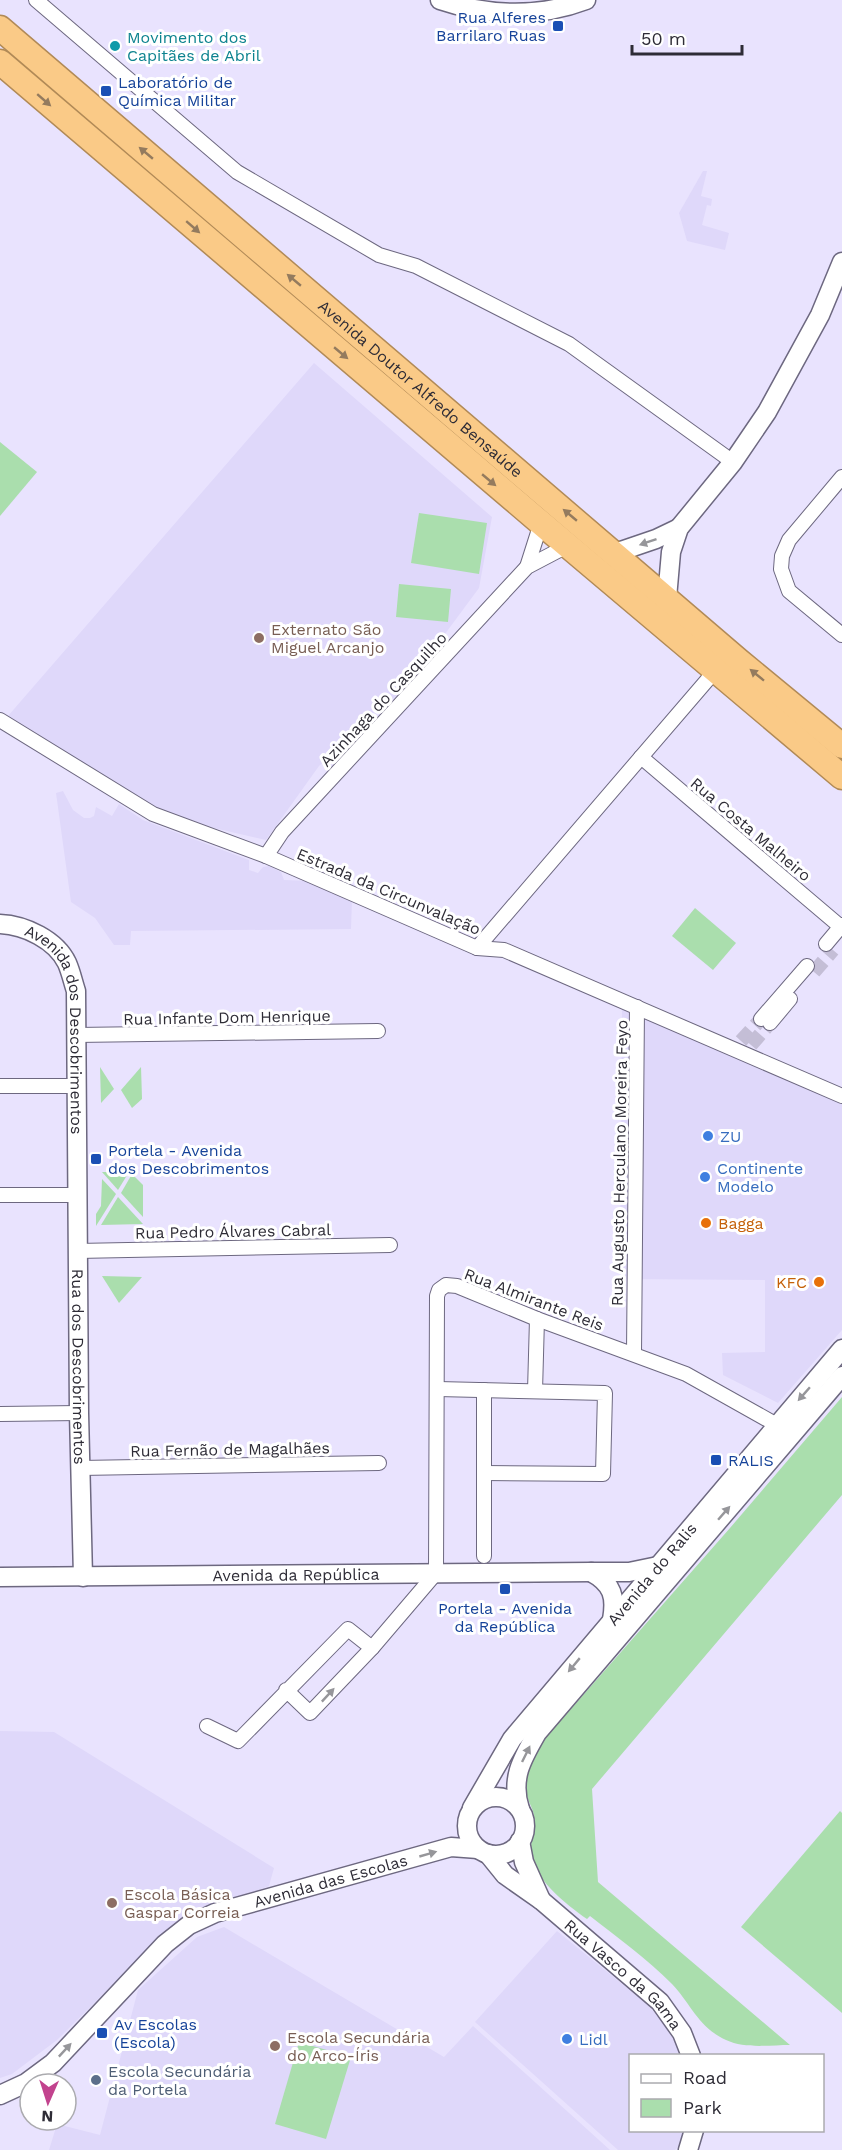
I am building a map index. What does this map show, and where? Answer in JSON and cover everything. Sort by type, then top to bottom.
[{"type":"highway","name":"Avenida Doutor Alfredo Bensaúde","points":[[0,28],[842,746]]},
{"type":"highway","name":"Avenida Doutor Alfredo Bensaúde","points":[[0,62],[838,776]]},
{"type":"highway","points":[[802,711],[842,738]]},
{"type":"street","points":[[36,0],[237,172],[379,255],[416,266],[569,344],[733,462]]},
{"type":"street","points":[[440,0],[476,10],[520,13],[561,8],[586,0]]},
{"type":"street","points":[[667,598],[671,552],[679,528],[733,462],[768,412],[820,315],[842,262]]},
{"type":"street","points":[[842,477],[789,540],[782,556],[781,569],[789,591],[842,635]]},
{"type":"street","name":"Azinhaga do Casquilho","points":[[527,567],[541,524]]},
{"type":"street","points":[[615,553],[656,539],[679,528]]},
{"type":"street","name":"Azinhaga do Casquilho","points":[[266,856],[282,832],[527,567],[567,546]]},
{"type":"street","points":[[477,948],[715,671]]},
{"type":"street","name":"Estrada da Circunvalação","points":[[0,720],[153,814],[266,856],[477,948],[504,950],[637,1007],[743,1047],[842,1096]]},
{"type":"street","name":"Rua Costa Malheiro","points":[[641,757],[837,936]]},
{"type":"street","name":"Avenida dos Descobrimentos","points":[[0,924],[34,932],[52,945],[67,963],[76,991],[76,1158]]},
{"type":"street","points":[[766,1021],[810,969]]},
{"type":"street","name":"Rua Augusto Herculano Moreira Feyo","points":[[634,1354],[637,1007]]},
{"type":"street","name":"Rua Infante Dom Henrique","points":[[76,1035],[378,1031]]},
{"type":"street","points":[[0,1086],[76,1086]]},
{"type":"street","name":"Rua dos Descobrimentos","points":[[76,1158],[83,1577]]},
{"type":"street","points":[[0,1195],[76,1195]]},
{"type":"street","name":"Rua Pedro Álvares Cabral","points":[[77,1251],[390,1245]]},
{"type":"street","name":"Rua Almirante Reis","points":[[436,1573],[437,1296],[439,1290],[446,1285],[457,1286],[537,1319],[686,1374],[777,1425]]},
{"type":"street","points":[[535,1391],[537,1319]]},
{"type":"street","name":"Avenida do Ralis","points":[[472,1808],[512,1739],[842,1349]]},
{"type":"street","name":"Avenida do Ralis","points":[[520,1809],[515,1782],[524,1757],[537,1733],[842,1376]]},
{"type":"street","points":[[438,1389],[605,1393],[603,1474],[484,1473]]},
{"type":"street","points":[[483,1390],[484,1556]]},
{"type":"street","points":[[0,1414],[79,1413]]},
{"type":"street","name":"Rua Fernão de Magalhães","points":[[80,1468],[379,1463]]},
{"type":"street","name":"Avenida da República","points":[[0,1577],[629,1572],[658,1566]]},
{"type":"street","points":[[591,1572],[603,1579],[613,1593],[612,1620]]},
{"type":"street","points":[[286,1690],[310,1713],[372,1648],[436,1573]]},
{"type":"street","points":[[207,1726],[238,1741],[348,1629],[372,1648]]},
{"type":"street","points":[[496,1797],[513,1803],[520,1809],[524,1820],[524,1831],[520,1841],[509,1851],[502,1854],[483,1851],[470,1840],[466,1830],[467,1818],[472,1808],[479,1802],[496,1797]]},
{"type":"street","name":"Rua Vasco da Gama","points":[[520,1841],[524,1862],[542,1901]]},
{"type":"street","name":"Avenida das Escolas","points":[[0,2095],[26,2083],[53,2063],[165,1944],[189,1924],[215,1913],[451,1847],[483,1851]]},
{"type":"street","name":"Rua Vasco da Gama","points":[[483,1851],[505,1875],[542,1901],[660,2002],[682,2033],[691,2054]]},
{"type":"street","points":[[688,2150],[693,2132]]},
{"type":"shaded area","points":[[703,171],[707,171],[701,196],[712,199],[711,206],[707,205],[702,225],[729,233],[725,250],[687,241],[679,213]]},
{"type":"shaded area","name":"Externato São Miguel Arcanjo","points":[[314,363],[492,517],[479,588],[405,688],[319,766],[266,840],[158,815],[8,716]]},
{"type":"shaded area","points":[[63,791],[73,810],[84,818],[94,816],[96,807],[112,816],[119,804],[143,820],[249,860],[249,870],[258,873],[263,867],[269,866],[281,872],[284,880],[309,881],[352,899],[351,929],[131,931],[130,945],[114,945],[95,918],[71,902],[56,793]]},
{"type":"shaded area","points":[[622,1006],[842,1103],[842,1330],[778,1403],[723,1375],[722,1353],[765,1352],[765,1280],[620,1279]]},
{"type":"shaded area","name":"Escola Básica Gaspar Correia","points":[[0,1731],[54,1732],[274,1868],[269,1886],[178,1920],[57,2040],[12,2074],[0,2078]]},
{"type":"shaded area","name":"Escola Secundária do Arco-Íris","points":[[224,1927],[444,2057],[473,2026],[610,2150],[49,2150],[55,2132],[78,2132],[78,2129],[100,2135],[138,1990],[197,1937]]},
{"type":"shaded area","points":[[557,1931],[648,2005],[678,2047],[680,2054],[629,2054],[629,2132],[684,2132],[679,2146],[675,2150],[618,2150],[475,2022]]},
{"type":"green space","points":[[0,442],[37,472],[0,516]]},
{"type":"green space","points":[[419,513],[487,523],[479,574],[411,563]]},
{"type":"green space","points":[[399,584],[451,589],[448,622],[396,617]]},
{"type":"green space","points":[[695,908],[736,943],[713,970],[672,936]]},
{"type":"green space","points":[[100,1067],[114,1089],[101,1103]]},
{"type":"green space","points":[[141,1067],[142,1099],[132,1108],[121,1090]]},
{"type":"green space","points":[[102,1172],[129,1172],[118,1190]]},
{"type":"green space","points":[[132,1174],[143,1185],[143,1217],[121,1193]]},
{"type":"green space","points":[[102,1179],[116,1194],[96,1226],[96,1214],[101,1206]]},
{"type":"green space","points":[[118,1197],[143,1224],[101,1225]]},
{"type":"green space","points":[[102,1276],[142,1277],[119,1303]]},
{"type":"green space","points":[[842,1397],[842,1495],[592,1789],[598,1882],[790,2045],[741,2045],[726,2040],[708,2029],[672,1984],[590,1916],[587,1919],[569,1906],[543,1879],[532,1859],[534,1821],[526,1793],[527,1775],[548,1735]]},
{"type":"green space","points":[[840,1811],[842,1813],[842,2013],[741,1927]]},
{"type":"green space","points":[[299,2042],[351,2057],[326,2139],[275,2124]]},
{"type":"tunnel","points":[[814,972],[833,950]]},
{"type":"tunnel","points":[[741,1041],[761,1019]]},
{"type":"tunnel","points":[[751,1045],[770,1023]]},
{"type":"place","name":"Rua Alferes Barrilaro Ruas","points":[[558,26]]},
{"type":"place","name":"Movimento dos Capitães de Abril","points":[[115,46]]},
{"type":"place","name":"Laboratório de Química Militar","points":[[106,91]]},
{"type":"place","name":"Externato São Miguel Arcanjo","points":[[259,638]]},
{"type":"place","name":"ZU","points":[[708,1136]]},
{"type":"place","name":"Portela - Avenida dos Descobrimentos","points":[[96,1159]]},
{"type":"place","name":"Continente Modelo","points":[[705,1177]]},
{"type":"place","name":"Bagga","points":[[706,1223]]},
{"type":"place","name":"KFC","points":[[819,1282]]},
{"type":"place","name":"RALIS","points":[[716,1460]]},
{"type":"place","name":"Portela - Avenida da República","points":[[505,1589]]},
{"type":"place","name":"Escola Básica Gaspar Correia","points":[[112,1903]]},
{"type":"place","name":"Av Escolas (Escola)","points":[[102,2033]]},
{"type":"place","name":"Lidl","points":[[567,2039]]},
{"type":"place","name":"Escola Secundária do Arco-Íris","points":[[275,2046]]},
{"type":"place","name":"Escola Secundária da Portela","points":[[96,2080]]}]
